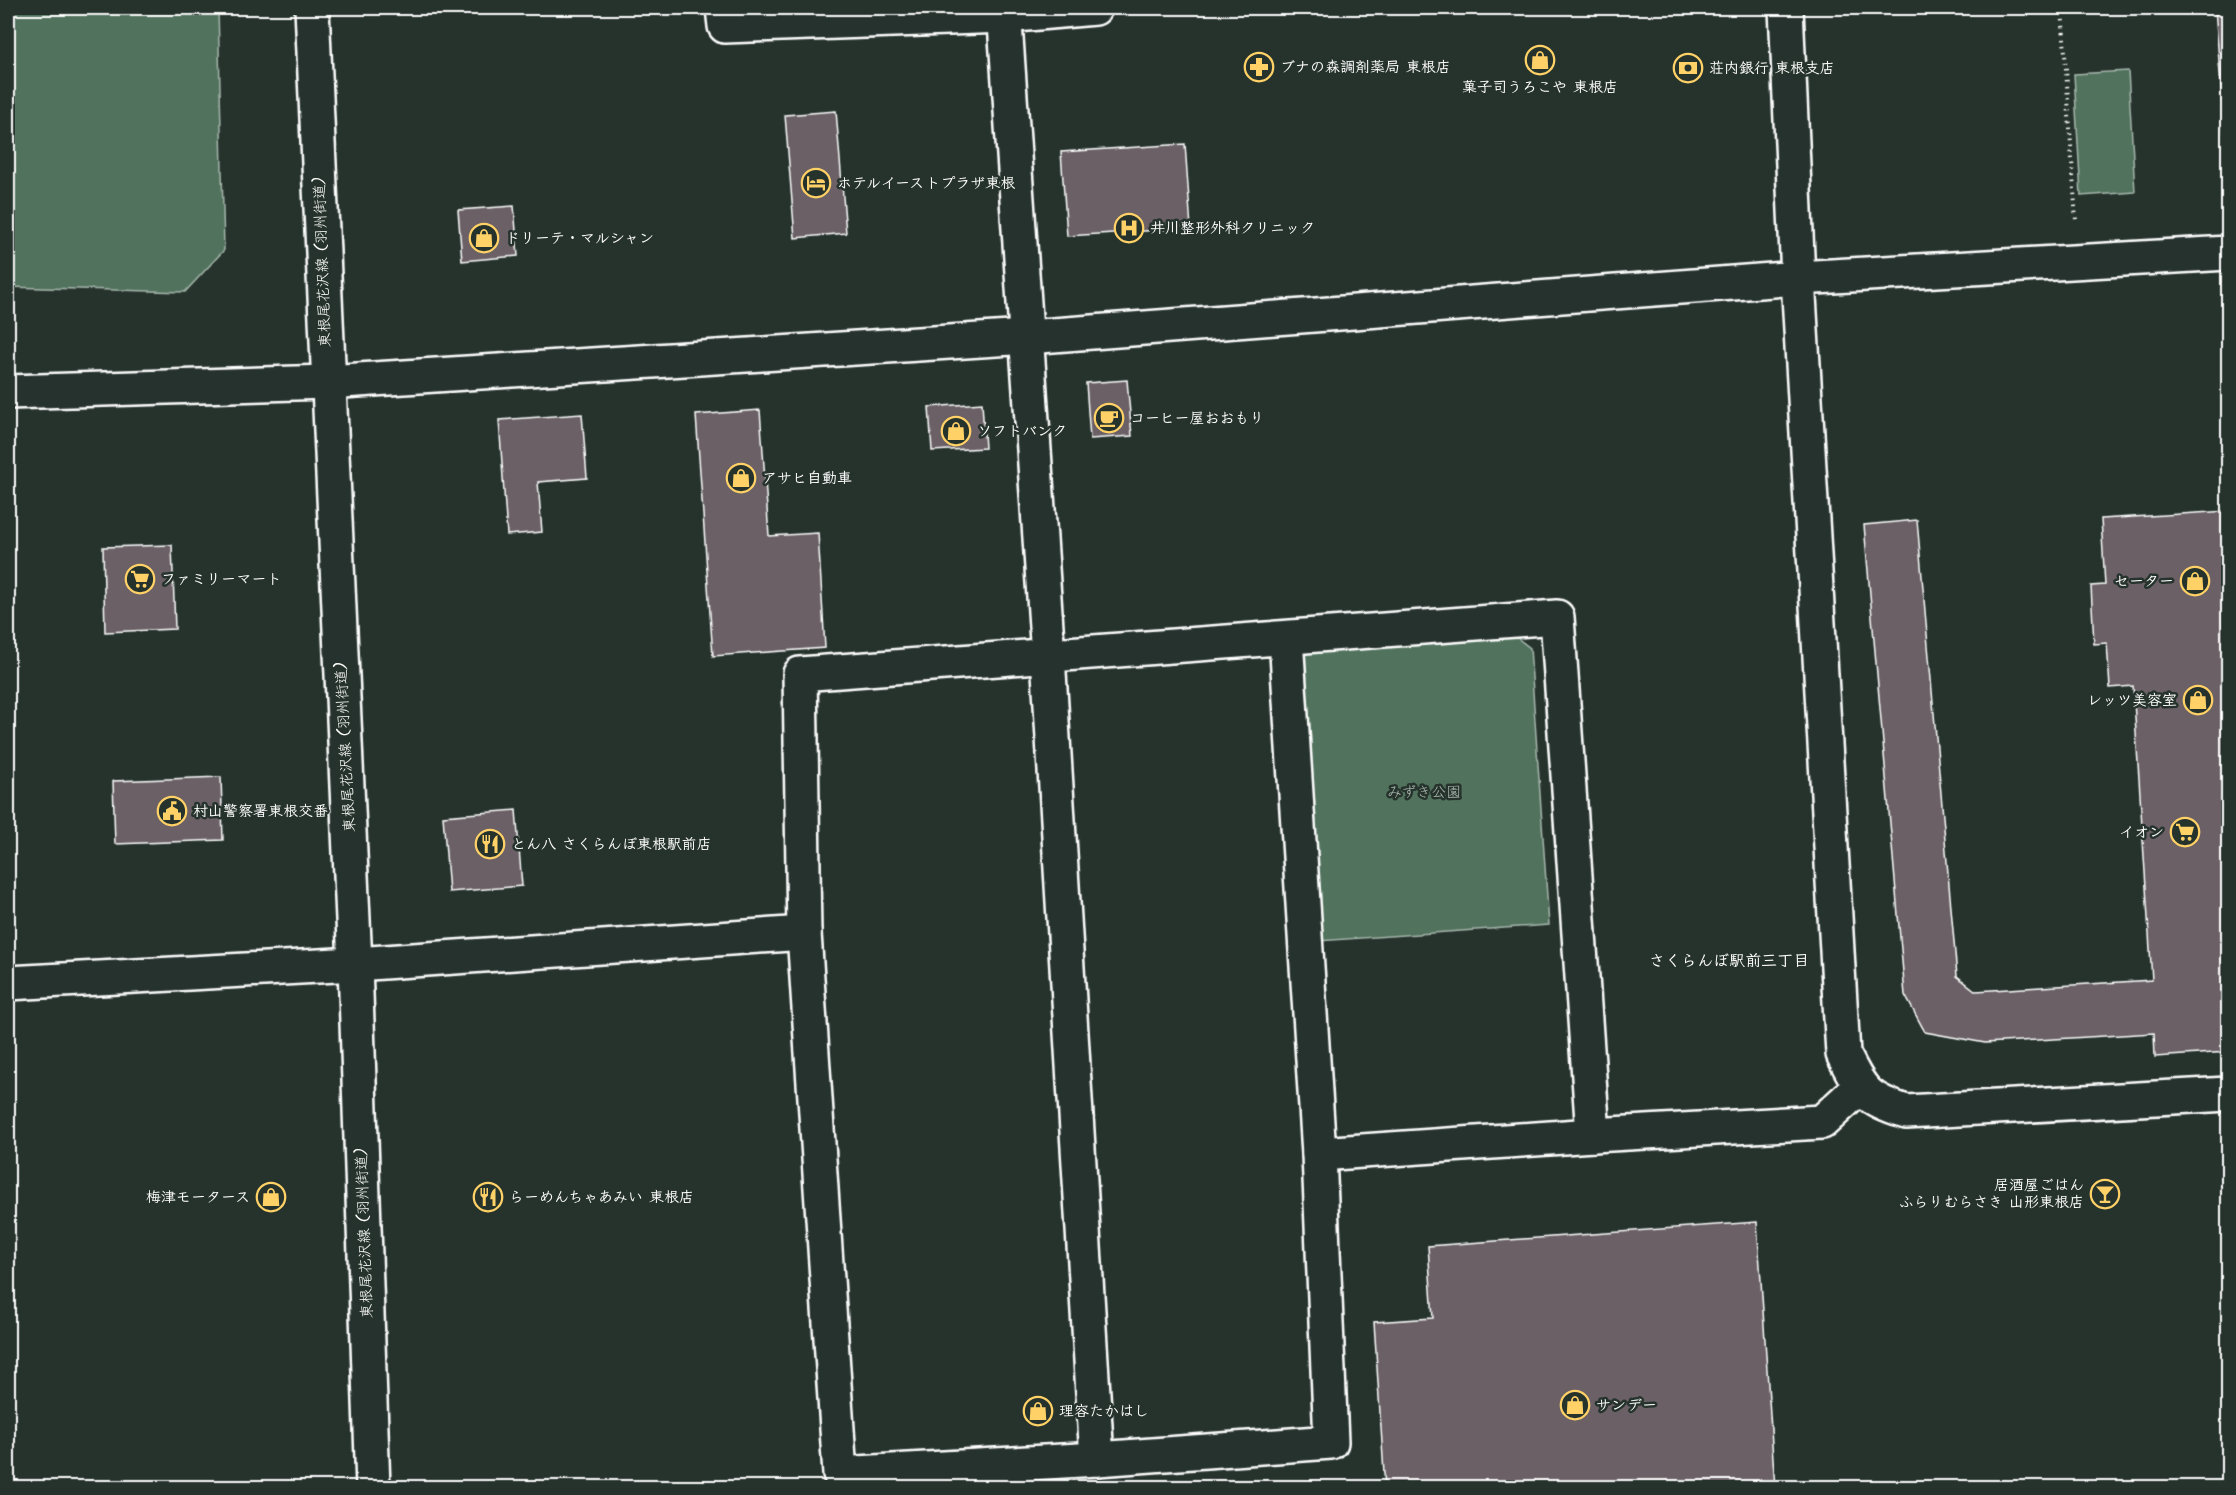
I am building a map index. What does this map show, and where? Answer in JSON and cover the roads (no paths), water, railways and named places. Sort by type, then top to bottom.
[{"type":"street","name":"東根尾花沢線 (羽州街道)","points":[[312,8],[327,382],[355,964],[373,1488]]},
{"type":"street","points":[[723,8],[725,26],[1095,8]]},
{"type":"street","points":[[1786,8],[1798,278],[1843,1054],[1860,1087],[1882,1104],[1906,1112],[2229,1094]]},
{"type":"street","points":[[1005,12],[1048,656],[1097,1459]]},
{"type":"street","points":[[8,392],[327,382],[1027,338],[1798,278],[2229,253]]},
{"type":"street","points":[[1286,638],[1319,1154],[1331,1442],[840,1474],[804,933],[800,674],[1557,617],[1593,1135]]},
{"type":"street","points":[[8,983],[355,964],[804,933]]},
{"type":"street","points":[[1319,1154],[1821,1122],[1860,1087]]},
{"type":"place","name":"菓子司うろこや 東根店","points":[[1540,60]]},
{"type":"place","name":"ブナの森調剤薬局 東根店","points":[[1259,67]]},
{"type":"place","name":"荘内銀行 東根支店","points":[[1688,68]]},
{"type":"place","name":"ホテルイーストプラザ東根","points":[[816,183]]},
{"type":"place","name":"井川整形外科クリニック","points":[[1129,228]]},
{"type":"place","name":"ドリーテ・マルシャン","points":[[484,238]]},
{"type":"place","name":"コーヒー屋おおもり","points":[[1109,418]]},
{"type":"place","name":"ソフトバンク","points":[[956,431]]},
{"type":"place","name":"アサヒ自動車","points":[[741,478]]},
{"type":"place","name":"ファミリーマート","points":[[140,579]]},
{"type":"place","name":"セーター","points":[[2195,581]]},
{"type":"place","name":"レッツ美容室","points":[[2198,700]]},
{"type":"place","name":"村山警察署東根交番","points":[[172,811]]},
{"type":"place","name":"イオン","points":[[2185,832]]},
{"type":"place","name":"とん八 さくらんぼ東根駅前店","points":[[490,844]]},
{"type":"place","name":"居酒屋ごはん ふらりむらさき 山形東根店","points":[[2105,1194]]},
{"type":"place","name":"梅津モータース","points":[[271,1197]]},
{"type":"place","name":"らーめんちゃあみい 東根店","points":[[488,1197]]},
{"type":"place","name":"サンデー","points":[[1575,1405]]},
{"type":"place","name":"理容たかはし","points":[[1038,1411]]},
{"type":"district","name":"さくらんぼ駅前三丁目","points":[[1729,960]]},
{"type":"park label","name":"みずき公園","points":[[1424,792]]}]
